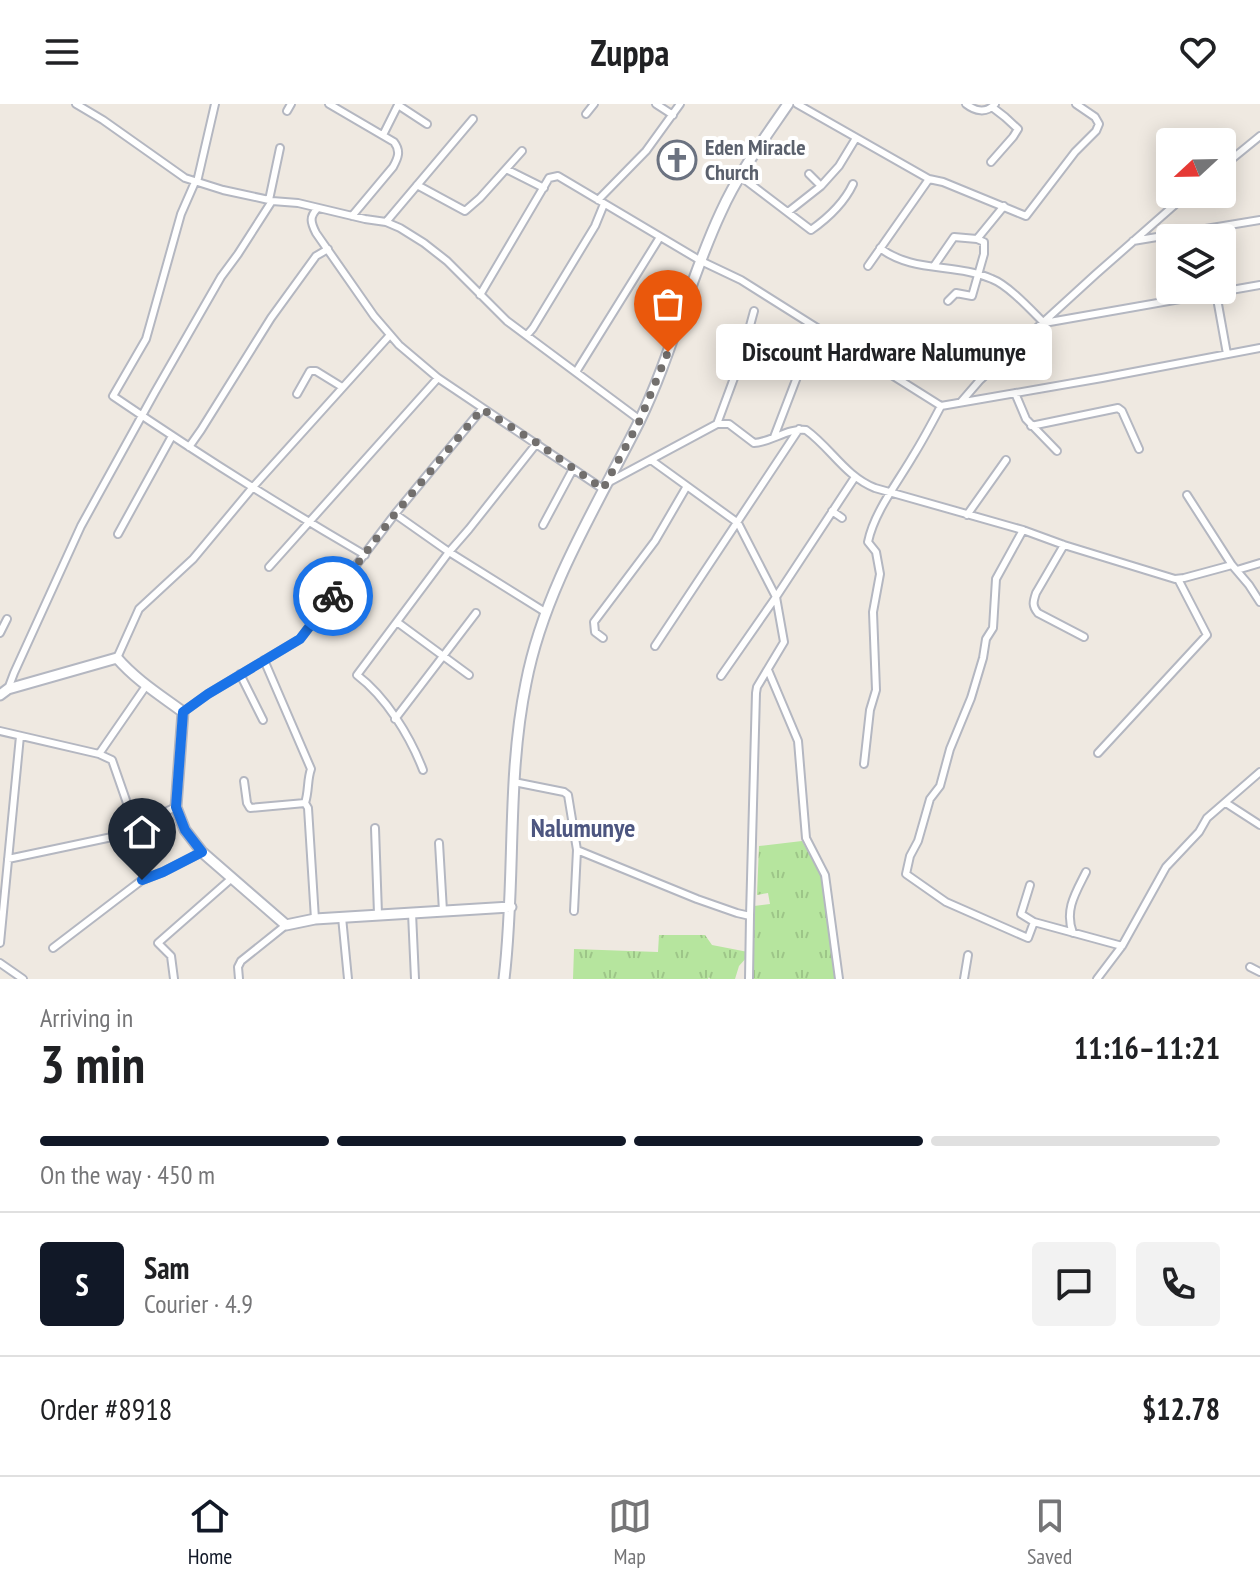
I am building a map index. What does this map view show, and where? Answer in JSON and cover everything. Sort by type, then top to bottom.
[{"type":"street","points":[[76,104],[185,178],[269,200],[280,148]]},
{"type":"street","points":[[215,104],[196,182],[181,214],[146,339],[113,396],[309,523],[365,555]]},
{"type":"street","points":[[329,104],[398,147],[397,159],[352,216]]},
{"type":"street","points":[[586,114],[594,104]]},
{"type":"street","points":[[656,104],[673,115]]},
{"type":"street","points":[[527,335],[595,226],[601,202],[646,151],[680,104]]},
{"type":"street","points":[[504,979],[511,907],[517,741],[532,652],[545,612],[604,486],[640,420],[726,201],[788,104]]},
{"type":"street","points":[[797,104],[929,179],[1026,216],[1075,152],[1096,131],[1099,124],[1095,117],[1076,104]]},
{"type":"street","points":[[966,104],[982,111],[993,106],[1018,129],[991,162]]},
{"type":"street","points":[[383,135],[398,105],[427,124]]},
{"type":"street","points":[[386,222],[473,119]]},
{"type":"street","points":[[1236,156],[1260,136]]},
{"type":"street","points":[[788,212],[821,186],[839,166],[856,138]]},
{"type":"street","points":[[417,185],[465,211],[522,151]]},
{"type":"street","points":[[506,169],[544,188]]},
{"type":"street","points":[[809,174],[821,186]]},
{"type":"street","points":[[480,295],[549,178],[558,176],[701,261],[741,280],[941,406],[1260,348]]},
{"type":"street","points":[[740,176],[809,230],[835,209],[853,184]]},
{"type":"street","points":[[868,266],[929,179]]},
{"type":"street","points":[[4,692],[81,526],[221,277],[272,201],[298,203],[386,222],[400,228],[433,250],[501,315],[640,420]]},
{"type":"street","points":[[977,239],[1004,207]]},
{"type":"street","points":[[961,402],[980,380],[1171,208]]},
{"type":"street","points":[[317,209],[311,223],[351,284],[390,335],[438,378],[573,469],[604,486]]},
{"type":"street","points":[[1133,241],[1260,220]]},
{"type":"street","points":[[576,372],[660,237]]},
{"type":"street","points":[[934,266],[954,237],[984,242],[984,254],[972,296],[956,293],[948,301]]},
{"type":"street","points":[[880,248],[903,262],[993,279],[1006,287],[1044,323]]},
{"type":"street","points":[[189,447],[271,318],[316,256],[328,249]]},
{"type":"street","points":[[1236,289],[1260,285]]},
{"type":"street","points":[[1044,323],[1156,303]]},
{"type":"street","points":[[1218,304],[1227,354]]},
{"type":"street","points":[[717,424],[741,359],[754,311]]},
{"type":"street","points":[[4,692],[117,658],[139,609],[193,559],[253,487],[390,335]]},
{"type":"street","points":[[774,437],[802,364]]},
{"type":"street","points":[[297,394],[310,371],[316,371],[342,387]]},
{"type":"street","points":[[269,567],[438,378]]},
{"type":"street","points":[[1015,393],[1031,426],[1057,451]]},
{"type":"street","points":[[864,764],[870,710],[876,690],[873,612],[880,574],[876,552],[868,542],[890,492],[941,406]]},
{"type":"street","points":[[1031,426],[1118,408],[1139,449]]},
{"type":"street","points":[[183,712],[300,639],[395,514],[482,409]]},
{"type":"street","points":[[604,486],[717,424],[729,424],[754,443],[799,429],[810,432],[833,458],[867,485],[1178,579],[1260,563]]},
{"type":"street","points":[[655,646],[799,429]]},
{"type":"street","points":[[118,534],[172,436]]},
{"type":"street","points":[[423,770],[416,749],[379,695],[357,675],[449,552],[537,443]]},
{"type":"street","points":[[651,460],[738,523],[776,597],[784,642],[756,693],[749,979]]},
{"type":"street","points":[[967,515],[1006,460]]},
{"type":"street","points":[[543,525],[573,469]]},
{"type":"street","points":[[721,676],[855,477]]},
{"type":"street","points":[[603,638],[595,632],[594,622],[655,541],[687,486]]},
{"type":"street","points":[[1187,495],[1260,602]]},
{"type":"street","points":[[832,511],[842,518]]},
{"type":"street","points":[[395,514],[545,612]]},
{"type":"street","points":[[1023,530],[996,579],[993,628],[986,639],[971,698],[950,749],[940,786],[930,799],[906,874],[946,902],[1028,938],[1034,922]]},
{"type":"street","points":[[1064,545],[1036,593],[1034,607],[1038,613],[1084,637]]},
{"type":"street","points":[[1098,753],[1207,635],[1178,579]]},
{"type":"street","points":[[395,719],[476,613]]},
{"type":"street","points":[[0,633],[7,619]]},
{"type":"street","points":[[397,622],[469,675]]},
{"type":"street","points":[[117,658],[146,686],[183,712]]},
{"type":"street","points":[[264,660],[311,769],[305,803]]},
{"type":"street","points":[[768,670],[798,741],[806,838],[825,875],[839,979]]},
{"type":"street","points":[[240,674],[263,720]]},
{"type":"street","points":[[99,754],[146,686]]},
{"type":"street","points":[[183,712],[176,807],[185,830],[202,852],[286,925]]},
{"type":"street","points":[[0,731],[109,758],[114,763],[135,826]]},
{"type":"street","points":[[0,943],[20,736]]},
{"type":"street","points":[[1097,979],[1122,946],[1166,867],[1199,832],[1207,818],[1260,772]]},
{"type":"street","points":[[244,781],[250,808],[305,803]]},
{"type":"street","points":[[514,782],[568,795],[577,850],[574,911]]},
{"type":"street","points":[[305,803],[308,808],[315,919]]},
{"type":"street","points":[[1226,803],[1260,825]]},
{"type":"street","points":[[8,859],[112,837],[176,807]]},
{"type":"street","points":[[375,828],[378,914]]},
{"type":"street","points":[[439,843],[443,911]]},
{"type":"street","points":[[577,850],[697,899],[750,916]]},
{"type":"street","points":[[53,948],[142,880],[202,852]]},
{"type":"street","points":[[1073,933],[1069,922],[1070,909],[1086,872]]},
{"type":"street","points":[[174,979],[171,956],[158,943],[232,878]]},
{"type":"street","points":[[1030,885],[1021,914],[1034,922],[1122,946]]},
{"type":"street","points":[[239,979],[241,961],[286,925],[315,919],[511,907]]},
{"type":"street","points":[[412,913],[415,979]]},
{"type":"street","points":[[342,917],[348,979]]},
{"type":"street","points":[[964,979],[968,955]]},
{"type":"street","points":[[0,963],[23,979]]},
{"type":"street","points":[[1250,967],[1260,972]]},
{"type":"green space","points":[[802,841],[822,876],[836,979],[753,979],[754,906],[770,904],[768,893],[757,895],[759,846]]},
{"type":"green space","points":[[659,935],[705,935],[712,945],[748,952],[747,957],[739,966],[735,979],[573,979],[574,949],[658,952]]},
{"type":"way so far","points":[[333,596],[395,514],[482,409],[603,489],[640,420],[668,352]]},
{"type":"place","name":"Eden Miracle Church","points":[[677,160]]},
{"type":"place","name":"Discount Hardware Nalumunye","points":[[668,352]]},
{"type":"district","name":"Nalumunye","points":[[583,827]]},
{"type":"route","points":[[142,880],[202,852],[185,830],[176,807],[183,712],[300,639],[333,596]]}]
